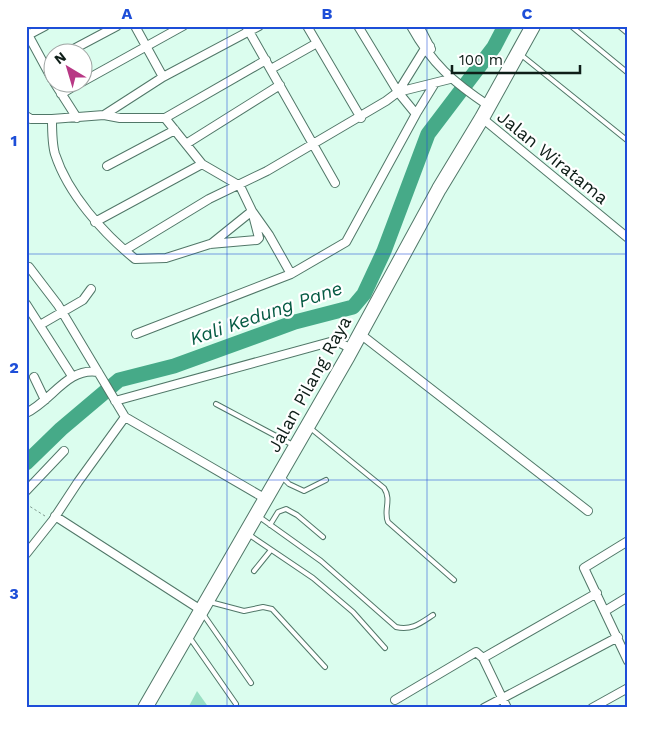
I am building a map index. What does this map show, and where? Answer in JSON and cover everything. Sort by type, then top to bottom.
[{"type":"highway","name":"Jalan Pilang Raya","points":[[144,708],[352,350],[359,333],[439,189],[489,106],[533,26]]},
{"type":"street","points":[[42,60],[27,33],[45,26]]},
{"type":"street","points":[[87,42],[117,26]]},
{"type":"street","points":[[135,26],[163,77]]},
{"type":"street","points":[[92,77],[183,26]]},
{"type":"street","points":[[104,114],[163,77],[248,29],[259,26]]},
{"type":"street","points":[[307,26],[361,118]]},
{"type":"street","points":[[358,26],[398,92],[416,114]]},
{"type":"street","points":[[411,26],[452,80],[489,106]]},
{"type":"street","points":[[418,26],[427,48]]},
{"type":"street","points":[[622,26],[628,31]]},
{"type":"street","points":[[248,29],[335,182]]},
{"type":"street","points":[[270,69],[316,43]]},
{"type":"street","points":[[398,92],[427,48]]},
{"type":"street","points":[[26,116],[31,119],[52,120],[104,114],[120,118],[165,118],[266,60]]},
{"type":"street","points":[[125,250],[209,199],[240,186],[361,118],[398,92],[452,80]]},
{"type":"street","points":[[136,334],[291,274],[346,242],[434,83]]},
{"type":"street","points":[[186,144],[280,86]]},
{"type":"street","points":[[64,92],[61,94],[77,118]]},
{"type":"street","points":[[165,118],[202,164],[240,186],[252,211],[269,235],[291,274]]},
{"type":"street","name":"Jalan Wiratama","points":[[482,118],[628,238]]},
{"type":"street","points":[[52,120],[55,154],[82,204],[95,222],[135,259],[150,260],[180,255],[210,244],[257,240],[259,238],[252,211]]},
{"type":"street","points":[[107,166],[175,130]]},
{"type":"street","points":[[95,222],[202,164]]},
{"type":"street","points":[[210,244],[252,211]]},
{"type":"street","points":[[29,267],[63,312],[125,417],[266,499]]},
{"type":"street","points":[[40,325],[83,300],[91,290]]},
{"type":"street","points":[[26,304],[72,376]]},
{"type":"street","points":[[359,333],[588,511]]},
{"type":"street","points":[[114,400],[330,342],[340,343],[352,350]]},
{"type":"street","points":[[26,413],[46,400],[72,376],[84,371],[99,374]]},
{"type":"street","points":[[34,377],[46,400]]},
{"type":"street","points":[[26,554],[54,518],[125,417]]},
{"type":"street","points":[[26,491],[64,451]]},
{"type":"street","points":[[54,518],[204,605]]},
{"type":"street","points":[[627,659],[584,568],[628,541]]},
{"type":"street","points":[[483,658],[597,593]]},
{"type":"street","points":[[605,611],[628,598]]},
{"type":"street","points":[[484,708],[618,637]]},
{"type":"street","points":[[395,700],[476,652],[483,658],[507,708]]},
{"type":"street","points":[[592,708],[628,688]]},
{"type":"lane","points":[[571,26],[628,73]]},
{"type":"lane","points":[[518,52],[628,141]]},
{"type":"lane","points":[[216,404],[296,446]]},
{"type":"lane","points":[[308,426],[384,488],[389,499],[386,514],[388,522],[454,580]]},
{"type":"lane","points":[[279,475],[289,484],[304,491],[326,480]]},
{"type":"lane","points":[[270,525],[278,512],[286,509],[297,515],[323,537]]},
{"type":"lane","points":[[256,515],[321,561],[396,626],[405,629],[419,624],[432,615]]},
{"type":"lane","points":[[247,532],[313,578],[353,612],[385,648]]},
{"type":"lane","points":[[254,571],[271,550]]},
{"type":"lane","points":[[204,605],[216,605],[244,611],[263,608],[272,609],[325,667]]},
{"type":"lane","points":[[204,605],[251,683]]},
{"type":"lane","points":[[188,633],[236,704]]},
{"type":"path","points":[[26,504],[54,518]]},
{"type":"green space","points":[[197,691],[209,708],[188,708]]},
{"type":"waterway","name":"Kali Kedung Pane","points":[[26,463],[61,429],[119,380],[174,366],[295,322],[353,307],[364,294],[384,251],[428,134],[494,47],[505,26]]}]
